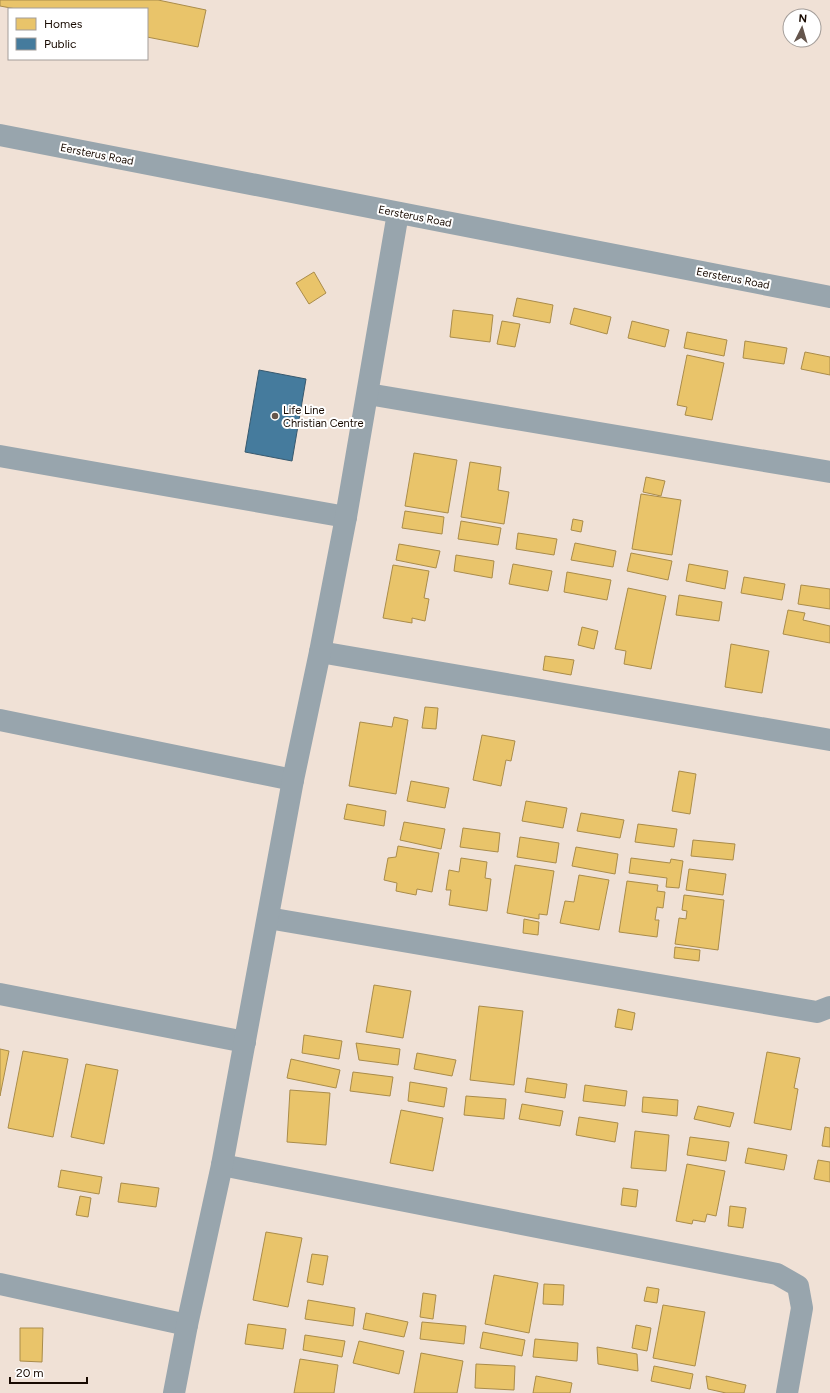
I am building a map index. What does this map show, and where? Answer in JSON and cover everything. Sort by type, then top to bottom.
[{"type":"street","name":"Eersterus Road","points":[[0,135],[830,297]]},
{"type":"street","points":[[174,1393],[187,1325],[222,1165],[293,780],[346,517],[398,212]]},
{"type":"street","points":[[368,394],[830,472]]},
{"type":"street","points":[[0,456],[346,517]]},
{"type":"street","points":[[320,652],[830,740]]},
{"type":"street","points":[[0,720],[293,780]]},
{"type":"street","points":[[268,918],[817,1012],[830,1007]]},
{"type":"street","points":[[0,994],[245,1042]]},
{"type":"street","points":[[222,1165],[777,1274],[798,1286],[802,1308],[787,1393]]},
{"type":"street","points":[[0,1284],[187,1325]]},
{"type":"building: Homes","points":[[0,0],[158,0],[206,10],[198,47],[148,37],[148,8],[11,8],[0,6]]},
{"type":"building: Homes","points":[[314,272],[326,293],[309,304],[296,283]]},
{"type":"building: Homes","points":[[517,298],[553,305],[550,323],[513,316]]},
{"type":"building: Homes","points":[[574,308],[611,317],[607,334],[570,324]]},
{"type":"building: Homes","points":[[453,310],[493,315],[490,342],[450,337]]},
{"type":"building: Homes","points":[[502,321],[520,324],[515,347],[497,344]]},
{"type":"building: Homes","points":[[632,321],[669,330],[665,347],[628,338]]},
{"type":"building: Homes","points":[[687,332],[727,340],[724,356],[684,348]]},
{"type":"building: Homes","points":[[745,341],[787,348],[784,364],[743,358]]},
{"type":"building: Homes","points":[[805,352],[830,357],[830,375],[801,369]]},
{"type":"building: Homes","points":[[687,355],[724,363],[712,420],[685,415],[687,407],[677,405]]},
{"type":"building: Homes","points":[[414,453],[457,460],[448,513],[405,506]]},
{"type":"building: Homes","points":[[470,462],[501,467],[498,490],[509,492],[504,524],[461,517]]},
{"type":"building: Homes","points":[[646,477],[665,481],[661,496],[643,492]]},
{"type":"building: Homes","points":[[641,494],[681,500],[672,555],[632,549]]},
{"type":"building: Homes","points":[[405,511],[444,517],[442,534],[402,528]]},
{"type":"building: Homes","points":[[573,519],[583,521],[581,532],[571,530]]},
{"type":"building: Homes","points":[[461,521],[501,528],[498,545],[458,539]]},
{"type":"building: Homes","points":[[518,533],[557,539],[554,555],[516,549]]},
{"type":"building: Homes","points":[[575,543],[616,551],[613,567],[571,560]]},
{"type":"building: Homes","points":[[399,544],[440,551],[436,568],[396,560]]},
{"type":"building: Homes","points":[[631,553],[672,561],[668,580],[627,571]]},
{"type":"building: Homes","points":[[456,555],[494,561],[492,578],[454,571]]},
{"type":"building: Homes","points":[[513,564],[552,571],[548,591],[509,584]]},
{"type":"building: Homes","points":[[689,564],[728,571],[725,589],[686,581]]},
{"type":"building: Homes","points":[[393,565],[429,571],[424,598],[429,599],[425,621],[412,618],[412,623],[383,618]]},
{"type":"building: Homes","points":[[567,572],[611,580],[607,600],[564,592]]},
{"type":"building: Homes","points":[[744,577],[785,584],[782,600],[741,593]]},
{"type":"building: Homes","points":[[801,585],[830,589],[830,609],[798,604]]},
{"type":"building: Homes","points":[[628,588],[666,596],[651,669],[624,664],[626,651],[615,649]]},
{"type":"building: Homes","points":[[679,595],[722,602],[719,621],[676,615]]},
{"type":"building: Homes","points":[[788,610],[805,613],[803,620],[830,626],[830,643],[783,634]]},
{"type":"building: Homes","points":[[582,627],[598,631],[594,649],[578,645]]},
{"type":"building: Homes","points":[[731,644],[769,651],[762,693],[725,687]]},
{"type":"building: Homes","points":[[545,656],[574,660],[571,675],[543,670]]},
{"type":"building: Homes","points":[[425,707],[438,708],[436,729],[422,728]]},
{"type":"building: Homes","points":[[394,717],[408,720],[396,794],[349,786],[360,722],[392,727]]},
{"type":"building: Homes","points":[[482,735],[515,741],[511,761],[506,760],[501,786],[473,780]]},
{"type":"building: Homes","points":[[679,771],[696,774],[690,814],[672,811]]},
{"type":"building: Homes","points":[[411,781],[449,788],[445,808],[407,801]]},
{"type":"building: Homes","points":[[526,801],[567,808],[563,828],[522,821]]},
{"type":"building: Homes","points":[[347,804],[386,811],[384,826],[344,819]]},
{"type":"building: Homes","points":[[581,813],[624,820],[620,838],[577,831]]},
{"type":"building: Homes","points":[[404,822],[445,829],[441,849],[400,840]]},
{"type":"building: Homes","points":[[638,824],[677,829],[674,847],[635,842]]},
{"type":"building: Homes","points":[[463,828],[500,833],[498,852],[460,847]]},
{"type":"building: Homes","points":[[520,837],[559,843],[556,863],[517,857]]},
{"type":"building: Homes","points":[[693,840],[735,844],[733,860],[691,856]]},
{"type":"building: Homes","points":[[398,846],[439,853],[432,892],[417,889],[416,895],[396,891],[397,883],[384,880],[388,858],[396,857]]},
{"type":"building: Homes","points":[[576,847],[618,854],[615,874],[572,866]]},
{"type":"building: Homes","points":[[461,858],[487,862],[485,878],[491,879],[487,911],[449,905],[451,890],[446,890],[449,870],[459,872]]},
{"type":"building: Homes","points":[[631,858],[670,863],[671,859],[683,861],[679,888],[666,887],[667,878],[629,873]]},
{"type":"building: Homes","points":[[515,865],[554,871],[547,915],[539,914],[539,919],[507,913]]},
{"type":"building: Homes","points":[[689,869],[726,874],[723,895],[686,890]]},
{"type":"building: Homes","points":[[579,875],[609,880],[599,930],[560,923],[565,901],[574,902]]},
{"type":"building: Homes","points":[[627,881],[658,885],[657,891],[665,892],[663,908],[657,907],[655,920],[659,920],[657,937],[619,932]]},
{"type":"building: Homes","points":[[684,895],[724,900],[718,950],[675,944],[679,918],[686,919],[687,911],[682,910]]},
{"type":"building: Homes","points":[[524,919],[539,922],[538,935],[523,933]]},
{"type":"building: Homes","points":[[675,947],[700,950],[699,961],[674,958]]},
{"type":"building: Homes","points":[[374,985],[411,991],[403,1038],[366,1032]]},
{"type":"building: Homes","points":[[479,1006],[523,1011],[514,1085],[470,1080]]},
{"type":"building: Homes","points":[[618,1009],[635,1013],[632,1030],[615,1027]]},
{"type":"building: Homes","points":[[304,1035],[342,1041],[339,1059],[302,1053]]},
{"type":"building: Homes","points":[[356,1043],[400,1049],[398,1065],[359,1060]]},
{"type":"building: Homes","points":[[0,1049],[9,1051],[0,1096]]},
{"type":"building: Homes","points":[[23,1051],[68,1059],[53,1137],[8,1128]]},
{"type":"building: Homes","points":[[767,1052],[800,1058],[794,1088],[798,1089],[791,1130],[754,1123]]},
{"type":"building: Homes","points":[[417,1053],[456,1060],[452,1076],[414,1069]]},
{"type":"building: Homes","points":[[291,1059],[340,1070],[336,1088],[287,1078]]},
{"type":"building: Homes","points":[[86,1064],[118,1070],[104,1144],[71,1137]]},
{"type":"building: Homes","points":[[353,1072],[393,1077],[390,1096],[350,1091]]},
{"type":"building: Homes","points":[[527,1078],[567,1084],[565,1098],[525,1092]]},
{"type":"building: Homes","points":[[410,1082],[447,1088],[444,1107],[408,1101]]},
{"type":"building: Homes","points":[[585,1085],[627,1091],[625,1106],[583,1101]]},
{"type":"building: Homes","points":[[290,1090],[330,1093],[326,1145],[287,1142]]},
{"type":"building: Homes","points":[[466,1096],[506,1099],[504,1119],[464,1115]]},
{"type":"building: Homes","points":[[643,1097],[678,1100],[677,1116],[642,1112]]},
{"type":"building: Homes","points":[[522,1104],[563,1111],[560,1126],[519,1119]]},
{"type":"building: Homes","points":[[698,1106],[734,1113],[730,1127],[694,1119]]},
{"type":"building: Homes","points":[[401,1110],[443,1118],[433,1171],[390,1163]]},
{"type":"building: Homes","points":[[579,1117],[618,1123],[615,1142],[576,1135]]},
{"type":"building: Homes","points":[[825,1127],[830,1128],[830,1147],[822,1146]]},
{"type":"building: Homes","points":[[635,1131],[669,1135],[666,1171],[631,1168]]},
{"type":"building: Homes","points":[[690,1137],[729,1142],[726,1161],[687,1155]]},
{"type":"building: Homes","points":[[748,1148],[787,1155],[784,1170],[745,1163]]},
{"type":"building: Homes","points":[[818,1160],[830,1162],[830,1182],[814,1179]]},
{"type":"building: Homes","points":[[687,1164],[725,1171],[716,1216],[707,1214],[705,1222],[693,1220],[692,1224],[676,1221]]},
{"type":"building: Homes","points":[[61,1170],[102,1177],[99,1194],[58,1187]]},
{"type":"building: Homes","points":[[121,1183],[159,1188],[156,1207],[118,1202]]},
{"type":"building: Homes","points":[[623,1188],[638,1190],[636,1207],[621,1205]]},
{"type":"building: Homes","points":[[80,1196],[91,1198],[88,1217],[76,1215]]},
{"type":"building: Homes","points":[[730,1206],[746,1208],[743,1228],[728,1226]]},
{"type":"building: Homes","points":[[266,1232],[302,1238],[288,1307],[253,1300]]},
{"type":"building: Homes","points":[[312,1254],[328,1256],[323,1285],[307,1282]]},
{"type":"building: Homes","points":[[494,1275],[538,1283],[529,1333],[485,1324]]},
{"type":"building: Homes","points":[[544,1284],[564,1285],[563,1305],[543,1304]]},
{"type":"building: Homes","points":[[647,1287],[659,1289],[657,1303],[644,1301]]},
{"type":"building: Homes","points":[[423,1293],[436,1295],[433,1319],[420,1317]]},
{"type":"building: Homes","points":[[308,1300],[355,1308],[353,1326],[305,1319]]},
{"type":"building: Homes","points":[[663,1305],[705,1312],[695,1366],[653,1358]]},
{"type":"building: Homes","points":[[366,1313],[408,1322],[404,1337],[363,1329]]},
{"type":"building: Homes","points":[[422,1322],[466,1326],[464,1344],[420,1339]]},
{"type":"building: Homes","points":[[248,1324],[286,1329],[283,1349],[245,1344]]},
{"type":"building: Homes","points":[[636,1325],[651,1328],[647,1351],[632,1348]]},
{"type":"building: Homes","points":[[20,1328],[43,1328],[42,1362],[20,1361]]},
{"type":"building: Homes","points":[[483,1332],[525,1340],[522,1356],[480,1348]]},
{"type":"building: Homes","points":[[305,1335],[345,1341],[342,1357],[303,1350]]},
{"type":"building: Homes","points":[[535,1339],[578,1343],[577,1361],[533,1357]]},
{"type":"building: Homes","points":[[359,1341],[404,1351],[399,1374],[353,1363]]},
{"type":"building: Homes","points":[[597,1347],[637,1354],[638,1371],[598,1364]]},
{"type":"building: Homes","points":[[421,1353],[463,1361],[457,1393],[414,1393]]},
{"type":"building: Homes","points":[[300,1359],[338,1365],[334,1393],[294,1393]]},
{"type":"building: Homes","points":[[476,1364],[515,1366],[514,1390],[475,1388]]},
{"type":"building: Homes","points":[[654,1366],[693,1374],[690,1389],[651,1381]]},
{"type":"building: Homes","points":[[536,1376],[572,1383],[570,1393],[533,1393]]},
{"type":"building: Homes","points":[[706,1376],[746,1385],[744,1393],[726,1393],[708,1389]]},
{"type":"building: Public","name":"Life Line Christian Centre","points":[[259,370],[306,379],[292,461],[245,452]]},
{"type":"place","name":"Life Line Christian Centre","points":[[275,416]]}]
